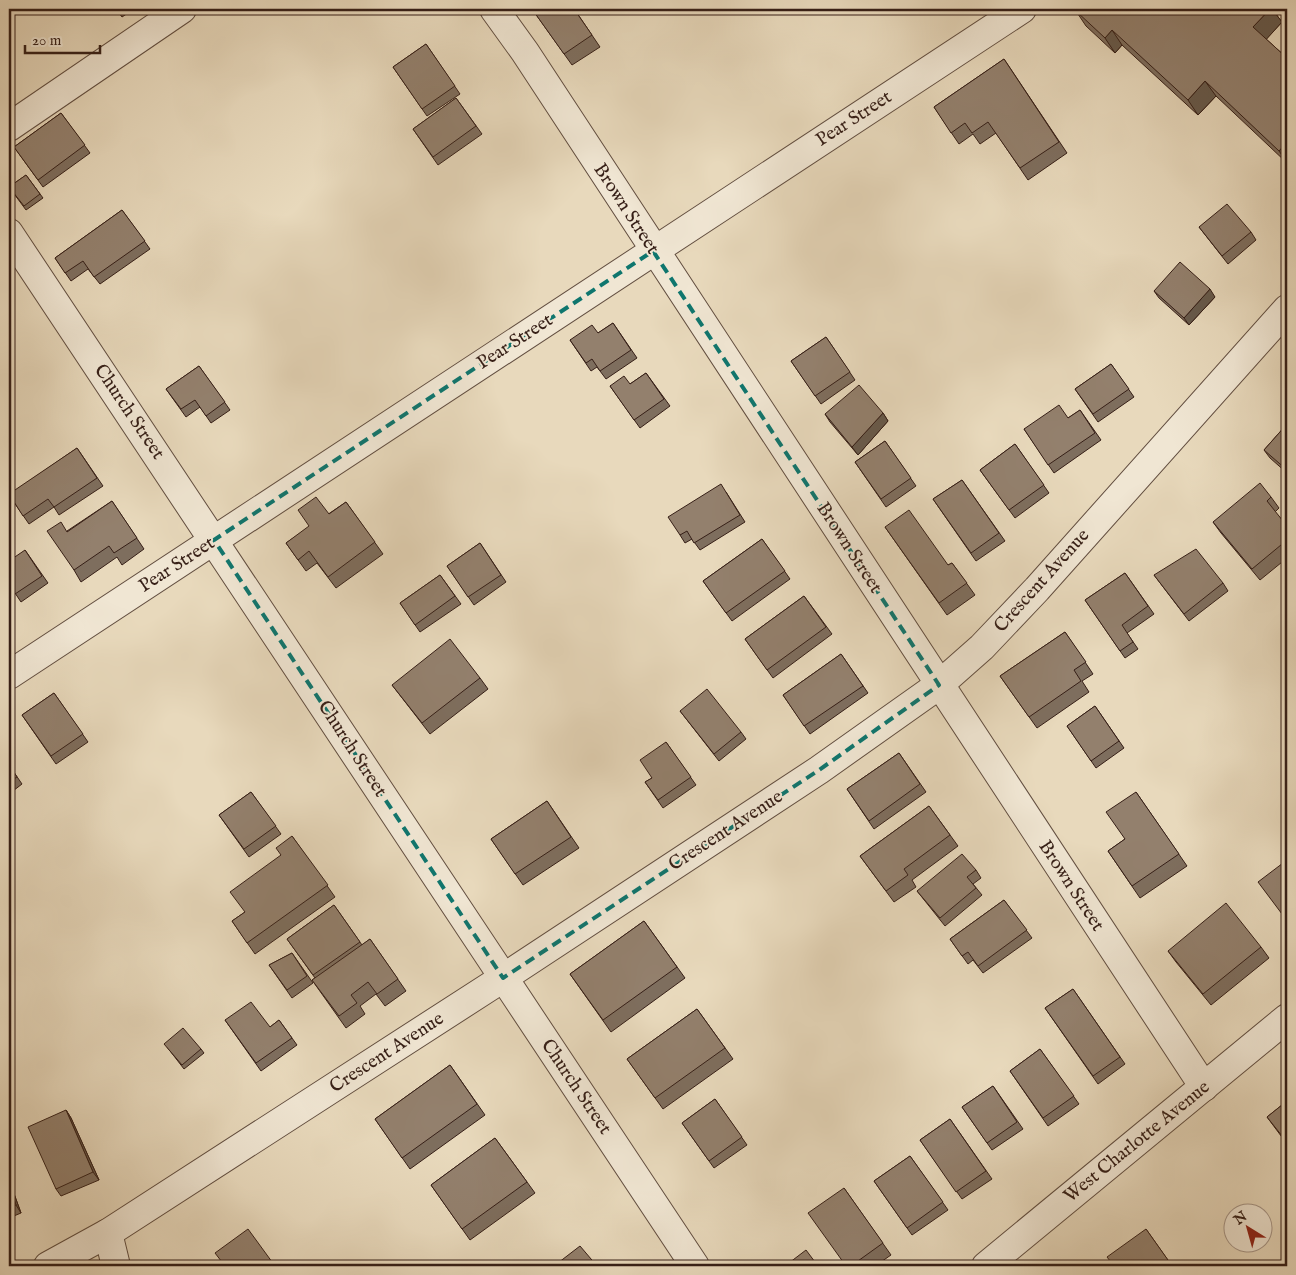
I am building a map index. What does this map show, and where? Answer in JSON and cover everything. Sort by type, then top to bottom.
[{"type":"street","points":[[9,127],[182,9]]},
{"type":"street","name":"Brown Street","points":[[494,9],[525,52],[653,251],[1204,1087]]},
{"type":"street","name":"Pear Street","points":[[9,675],[1022,9]]},
{"type":"street","name":"Church Street","points":[[9,233],[695,1266]]},
{"type":"street","name":"Crescent Avenue","points":[[48,1266],[108,1233],[503,978],[819,770],[939,685],[982,647],[1023,603],[1287,309]]},
{"type":"street","name":"West Charlotte Avenue","points":[[986,1266],[1287,1018]]},
{"type":"street","points":[[108,1233],[116,1266]]},
{"type":"highlighted area","points":[[653,251],[939,685],[819,770],[503,978],[214,540]]},
{"type":"building","points":[[532,9],[574,9],[592,35],[564,54]]},
{"type":"building","points":[[1078,9],[1270,9],[1253,27],[1287,58],[1287,142],[1279,151],[1205,81],[1188,100],[1112,30],[1105,38],[1076,11]]},
{"type":"building","points":[[426,44],[455,86],[422,109],[393,67]]},
{"type":"building","points":[[1004,59],[1059,142],[1020,168],[988,122],[972,133],[965,123],[951,133],[934,107]]},
{"type":"building","points":[[456,98],[476,126],[433,157],[413,129]]},
{"type":"building","points":[[61,113],[85,145],[38,180],[14,147]]},
{"type":"building","points":[[26,175],[40,194],[24,206],[9,187]]},
{"type":"building","points":[[1227,204],[1251,232],[1222,256],[1199,227]]},
{"type":"building","points":[[122,210],[145,241],[94,277],[83,261],[65,273],[55,258]]},
{"type":"building","points":[[1180,262],[1210,289],[1184,318],[1154,291]]},
{"type":"building","points":[[613,323],[631,350],[600,371],[592,359],[586,363],[570,340],[592,325],[598,333]]},
{"type":"building","points":[[826,337],[850,372],[815,396],[791,361]]},
{"type":"building","points":[[1111,364],[1129,389],[1093,414],[1075,389]]},
{"type":"building","points":[[199,366],[225,402],[206,416],[195,400],[181,409],[166,389]]},
{"type":"building","points":[[646,373],[664,399],[634,420],[610,386],[624,376],[630,384]]},
{"type":"building","points":[[859,385],[883,413],[852,447],[825,414]]},
{"type":"building","points":[[1059,405],[1068,418],[1080,410],[1095,433],[1048,465],[1024,429]]},
{"type":"building","points":[[1287,424],[1287,470],[1264,450]]},
{"type":"building","points":[[885,441],[911,478],[881,499],[855,462]]},
{"type":"building","points":[[1015,444],[1044,485],[1009,510],[980,470]]},
{"type":"building","points":[[77,448],[97,478],[54,507],[48,499],[23,516],[9,494]]},
{"type":"building","points":[[962,480],[999,533],[971,553],[933,499]]},
{"type":"building","points":[[1260,483],[1271,497],[1267,501],[1287,526],[1287,540],[1252,569],[1213,522]]},
{"type":"building","points":[[721,484],[740,515],[694,543],[687,531],[680,535],[668,517]]},
{"type":"building","points":[[316,497],[329,514],[346,502],[375,542],[328,577],[309,551],[298,560],[286,543],[309,526],[298,510]]},
{"type":"building","points":[[112,501],[137,538],[114,553],[109,546],[74,570],[47,531],[61,522],[67,532]]},
{"type":"building","points":[[909,510],[948,565],[952,563],[967,583],[939,603],[885,527]]},
{"type":"building","points":[[762,539],[785,571],[726,613],[703,581]]},
{"type":"building","points":[[480,543],[501,575],[468,597],[447,566]]},
{"type":"building","points":[[1196,549],[1223,583],[1184,614],[1154,575]]},
{"type":"building","points":[[25,550],[42,576],[15,594],[9,584],[9,561]]},
{"type":"building","points":[[1125,573],[1148,606],[1122,625],[1133,642],[1120,651],[1085,600]]},
{"type":"building","points":[[440,575],[455,596],[415,625],[400,603]]},
{"type":"building","points":[[804,596],[826,627],[767,670],[745,639]]},
{"type":"building","points":[[1065,632],[1086,662],[1074,670],[1081,681],[1029,717],[1000,676]]},
{"type":"building","points":[[450,639],[480,678],[422,723],[392,685]]},
{"type":"building","points":[[841,654],[863,686],[804,726],[783,695]]},
{"type":"building","points":[[707,689],[741,732],[714,754],[680,711]]},
{"type":"building","points":[[54,693],[83,734],[51,756],[22,715]]},
{"type":"building","points":[[1095,706],[1119,741],[1091,761],[1067,726]]},
{"type":"building","points":[[666,742],[691,777],[658,800],[645,782],[652,778],[640,760]]},
{"type":"building","points":[[899,753],[920,784],[869,821],[847,789]]},
{"type":"building","points":[[9,765],[17,777],[9,782]]},
{"type":"building","points":[[251,792],[276,826],[244,849],[219,815]]},
{"type":"building","points":[[1136,792],[1179,854],[1132,886],[1108,851],[1125,839],[1106,812]]},
{"type":"building","points":[[547,801],[571,837],[515,874],[491,839]]},
{"type":"building","points":[[929,806],[950,835],[904,869],[908,875],[886,891],[860,856]]},
{"type":"building","points":[[292,836],[328,885],[247,943],[232,921],[245,912],[230,892],[281,855],[276,848]]},
{"type":"building","points":[[962,854],[976,870],[967,877],[976,888],[940,918],[917,891]]},
{"type":"building","points":[[1287,860],[1287,917],[1285,918],[1258,882]]},
{"type":"building","points":[[1004,900],[1027,930],[978,966],[968,952],[962,956],[950,939]]},
{"type":"building","points":[[1226,903],[1261,947],[1203,994],[1168,951]]},
{"type":"building","points":[[334,905],[360,942],[313,975],[287,939]]},
{"type":"building","points":[[644,921],[677,967],[603,1020],[570,974]]},
{"type":"building","points":[[370,939],[398,979],[377,994],[368,982],[351,995],[357,1003],[339,1016],[312,980]]},
{"type":"building","points":[[292,953],[307,976],[287,990],[269,965]]},
{"type":"building","points":[[1073,989],[1120,1057],[1093,1076],[1045,1008]]},
{"type":"building","points":[[251,1002],[270,1027],[279,1020],[292,1038],[256,1063],[225,1020]]},
{"type":"building","points":[[697,1009],[725,1048],[655,1098],[627,1059]]},
{"type":"building","points":[[183,1028],[201,1049],[182,1065],[164,1044]]},
{"type":"building","points":[[1040,1049],[1074,1096],[1043,1118],[1010,1071]]},
{"type":"building","points":[[450,1065],[477,1104],[402,1158],[375,1119]]},
{"type":"building","points":[[993,1086],[1017,1122],[987,1143],[962,1107]]},
{"type":"building","points":[[715,1099],[742,1137],[709,1161],[682,1123]]},
{"type":"building","points":[[1287,1101],[1287,1140],[1286,1141],[1267,1117]]},
{"type":"building","points":[[66,1110],[93,1172],[56,1189],[28,1127]]},
{"type":"building","points":[[950,1119],[986,1171],[956,1192],[920,1140]]},
{"type":"building","points":[[495,1138],[527,1182],[462,1229],[431,1185]]},
{"type":"building","points":[[910,1156],[943,1202],[907,1228],[874,1181]]},
{"type":"building","points":[[9,1186],[16,1205],[9,1208]]},
{"type":"building","points":[[844,1188],[883,1243],[851,1266],[846,1266],[808,1213]]},
{"type":"building","points":[[248,1229],[275,1266],[225,1266],[215,1253]]},
{"type":"building","points":[[1146,1229],[1168,1260],[1160,1266],[1114,1266],[1107,1257]]},
{"type":"building","points":[[580,1246],[597,1266],[554,1266]]},
{"type":"building","points":[[806,1250],[818,1266],[785,1266]]}]
